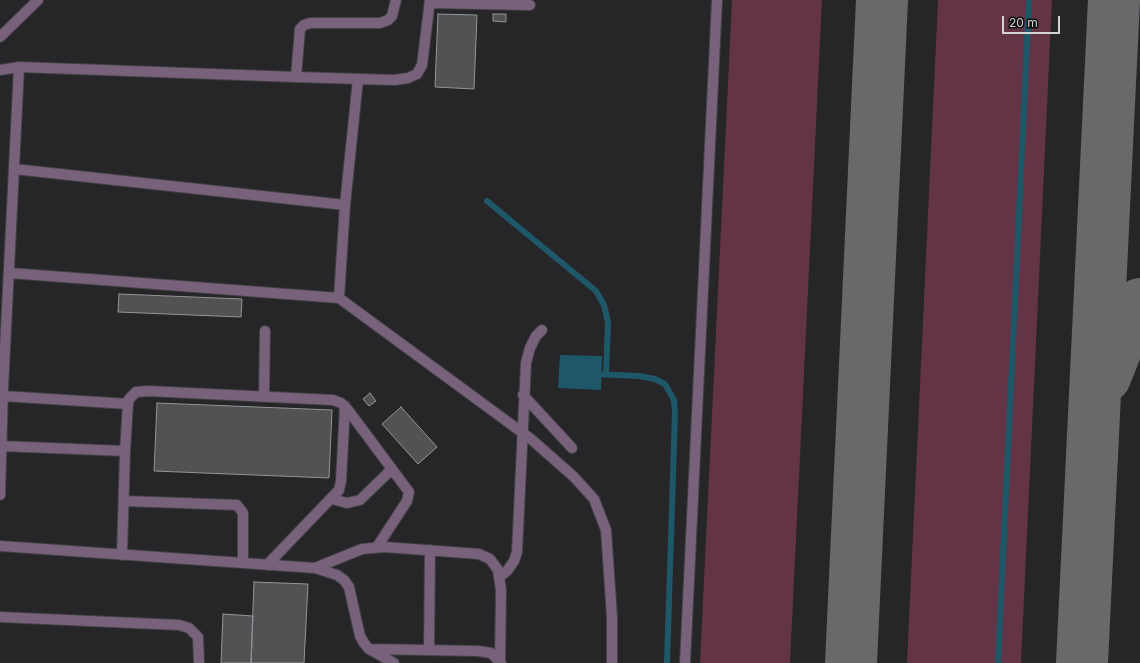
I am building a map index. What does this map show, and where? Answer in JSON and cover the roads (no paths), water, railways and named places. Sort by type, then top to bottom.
[{"type":"lane","points":[[0,38],[38,0]]},
{"type":"lane","points":[[296,77],[300,29],[304,25],[310,23],[380,23],[388,20],[392,16],[396,0]]},
{"type":"lane","points":[[685,663],[717,0]]},
{"type":"lane","points":[[0,70],[19,67],[395,80],[408,78],[417,74],[423,59],[430,2],[530,5]]},
{"type":"lane","points":[[0,495],[3,396],[19,67]]},
{"type":"lane","points":[[339,298],[344,206],[358,79]]},
{"type":"lane","points":[[14,169],[344,206]]},
{"type":"lane","points":[[10,273],[339,298],[523,434],[574,477],[594,499],[606,530],[612,617],[612,663]]},
{"type":"lane","points":[[499,577],[507,571],[514,561],[517,552],[523,434],[523,395],[526,363],[530,348],[536,336],[542,330]]},
{"type":"lane","points":[[264,397],[265,331]]},
{"type":"lane","points":[[122,555],[128,404],[132,395],[141,391],[333,400],[345,406],[407,488],[408,497],[377,547]]},
{"type":"lane","points":[[523,395],[572,448]]},
{"type":"lane","points":[[3,396],[128,404]]},
{"type":"lane","points":[[267,565],[339,490],[341,481],[345,406]]},
{"type":"lane","points":[[1,446],[125,451]]},
{"type":"lane","points":[[332,499],[347,504],[360,500],[392,469]]},
{"type":"lane","points":[[125,501],[237,505],[243,514],[243,563]]},
{"type":"lane","points":[[0,546],[315,568],[337,575],[350,587],[360,636],[369,649],[394,663]]},
{"type":"lane","points":[[315,568],[362,548],[377,547],[479,554],[490,558],[495,564],[501,590],[501,662]]},
{"type":"lane","points":[[428,650],[430,550]]},
{"type":"lane","points":[[0,617],[179,625],[189,628],[198,637],[199,663]]},
{"type":"lane","points":[[369,649],[478,651],[491,653],[501,662]]},
{"type":"water","points":[[560,355],[602,356],[601,390],[558,388]]},
{"type":"waterway","points":[[998,663],[1029,0]]},
{"type":"waterway","points":[[487,201],[596,291],[604,305],[608,322],[606,374]]},
{"type":"waterway","points":[[594,374],[639,376],[655,379],[665,384],[674,400],[675,412],[667,663]]}]
